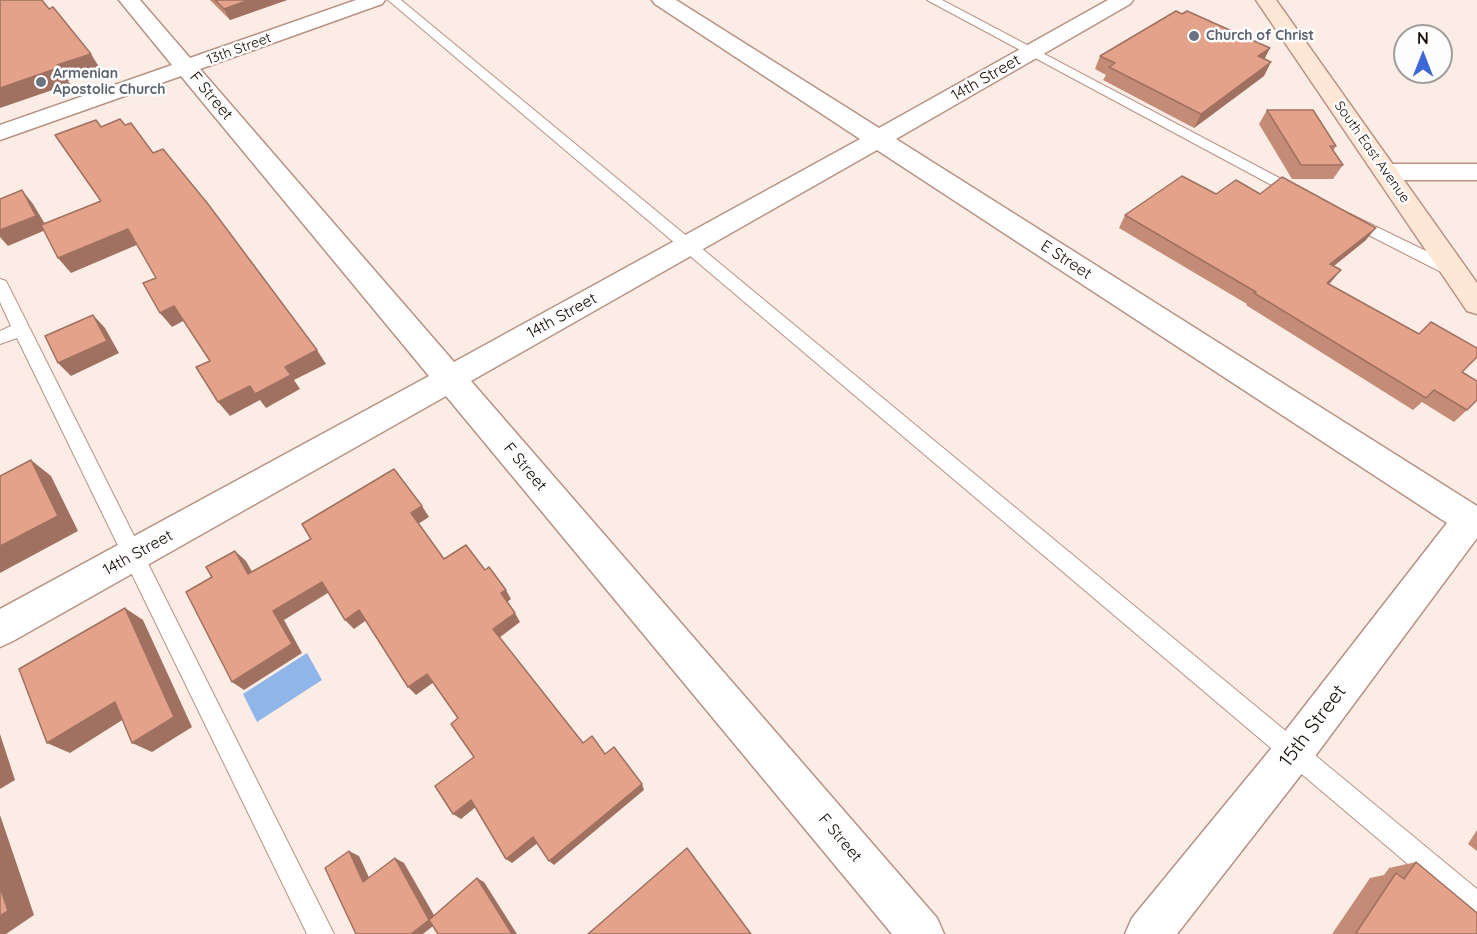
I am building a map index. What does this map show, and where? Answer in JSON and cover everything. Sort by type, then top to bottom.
[{"type":"street","name":"F Street","points":[[129,0],[921,934]]},
{"type":"street","name":"13th Street","points":[[0,133],[375,0]]},
{"type":"street","name":"E Street","points":[[662,0],[1473,520]]},
{"type":"street","name":"14th Street","points":[[0,629],[690,245],[1122,0]]},
{"type":"street","name":"South East Avenue","points":[[1266,0],[1477,304]]},
{"type":"street","points":[[1386,172],[1477,172]]},
{"type":"street","name":"15th Street","points":[[1148,934],[1293,753],[1473,520]]},
{"type":"lane","points":[[394,0],[690,245],[1477,906]]},
{"type":"lane","points":[[933,0],[1317,203]]},
{"type":"lane","points":[[1337,213],[1453,271]]},
{"type":"lane","points":[[0,285],[132,556],[321,934]]},
{"type":"lane","points":[[0,338],[21,329]]},
{"type":"water","points":[[307,653],[322,680],[257,722],[243,694]]},
{"type":"building","points":[[0,0],[42,0],[49,9],[53,7],[91,54],[0,88]]},
{"type":"building","points":[[215,0],[249,0],[224,9]]},
{"type":"building","points":[[1176,11],[1182,14],[1187,11],[1270,48],[1258,56],[1271,62],[1201,114],[1109,67],[1115,63],[1100,56]]},
{"type":"building","points":[[1267,110],[1313,110],[1336,146],[1330,146],[1343,165],[1301,165]]},
{"type":"building","points":[[120,119],[125,125],[131,123],[153,153],[163,149],[208,204],[317,350],[285,367],[291,375],[255,394],[250,386],[218,402],[196,367],[210,361],[174,306],[160,313],[143,283],[156,278],[128,229],[58,258],[41,225],[101,201],[55,135],[96,120],[101,127]]},
{"type":"building","points":[[1182,176],[1216,194],[1236,180],[1260,194],[1282,177],[1376,228],[1330,264],[1341,270],[1327,283],[1419,334],[1431,322],[1477,348],[1477,357],[1462,372],[1477,381],[1477,400],[1467,410],[1434,390],[1426,398],[1254,293],[1256,292],[1125,215]]},
{"type":"building","points":[[22,190],[36,216],[0,230],[0,199]]},
{"type":"building","points":[[93,315],[107,341],[58,363],[45,336]]},
{"type":"building","points":[[31,460],[58,516],[0,546],[0,476]]},
{"type":"building","points":[[394,469],[422,506],[411,513],[444,559],[466,545],[485,570],[489,567],[506,590],[501,593],[515,613],[493,629],[583,743],[592,736],[605,754],[614,747],[642,784],[549,861],[533,837],[506,859],[471,800],[453,814],[435,786],[474,757],[451,724],[458,718],[427,674],[408,687],[359,610],[345,620],[322,582],[273,611],[292,644],[232,682],[186,592],[212,577],[206,567],[235,551],[248,574],[311,539],[302,524]]},
{"type":"building","points":[[125,608],[174,717],[132,743],[115,702],[47,743],[19,669]]},
{"type":"building","points":[[687,848],[751,934],[588,934]]},
{"type":"building","points":[[349,851],[363,882],[395,858],[429,920],[411,934],[356,934],[325,868]]},
{"type":"building","points":[[1416,862],[1477,913],[1477,934],[1356,933],[1396,873],[1404,879]]},
{"type":"building","points":[[477,878],[512,934],[438,934],[429,920]]},
{"type":"building","points":[[0,887],[8,911],[0,916]]},
{"type":"place","name":"Church of Christ","points":[[1194,36]]},
{"type":"place","name":"Armenian Apostolic Church","points":[[41,82]]}]
